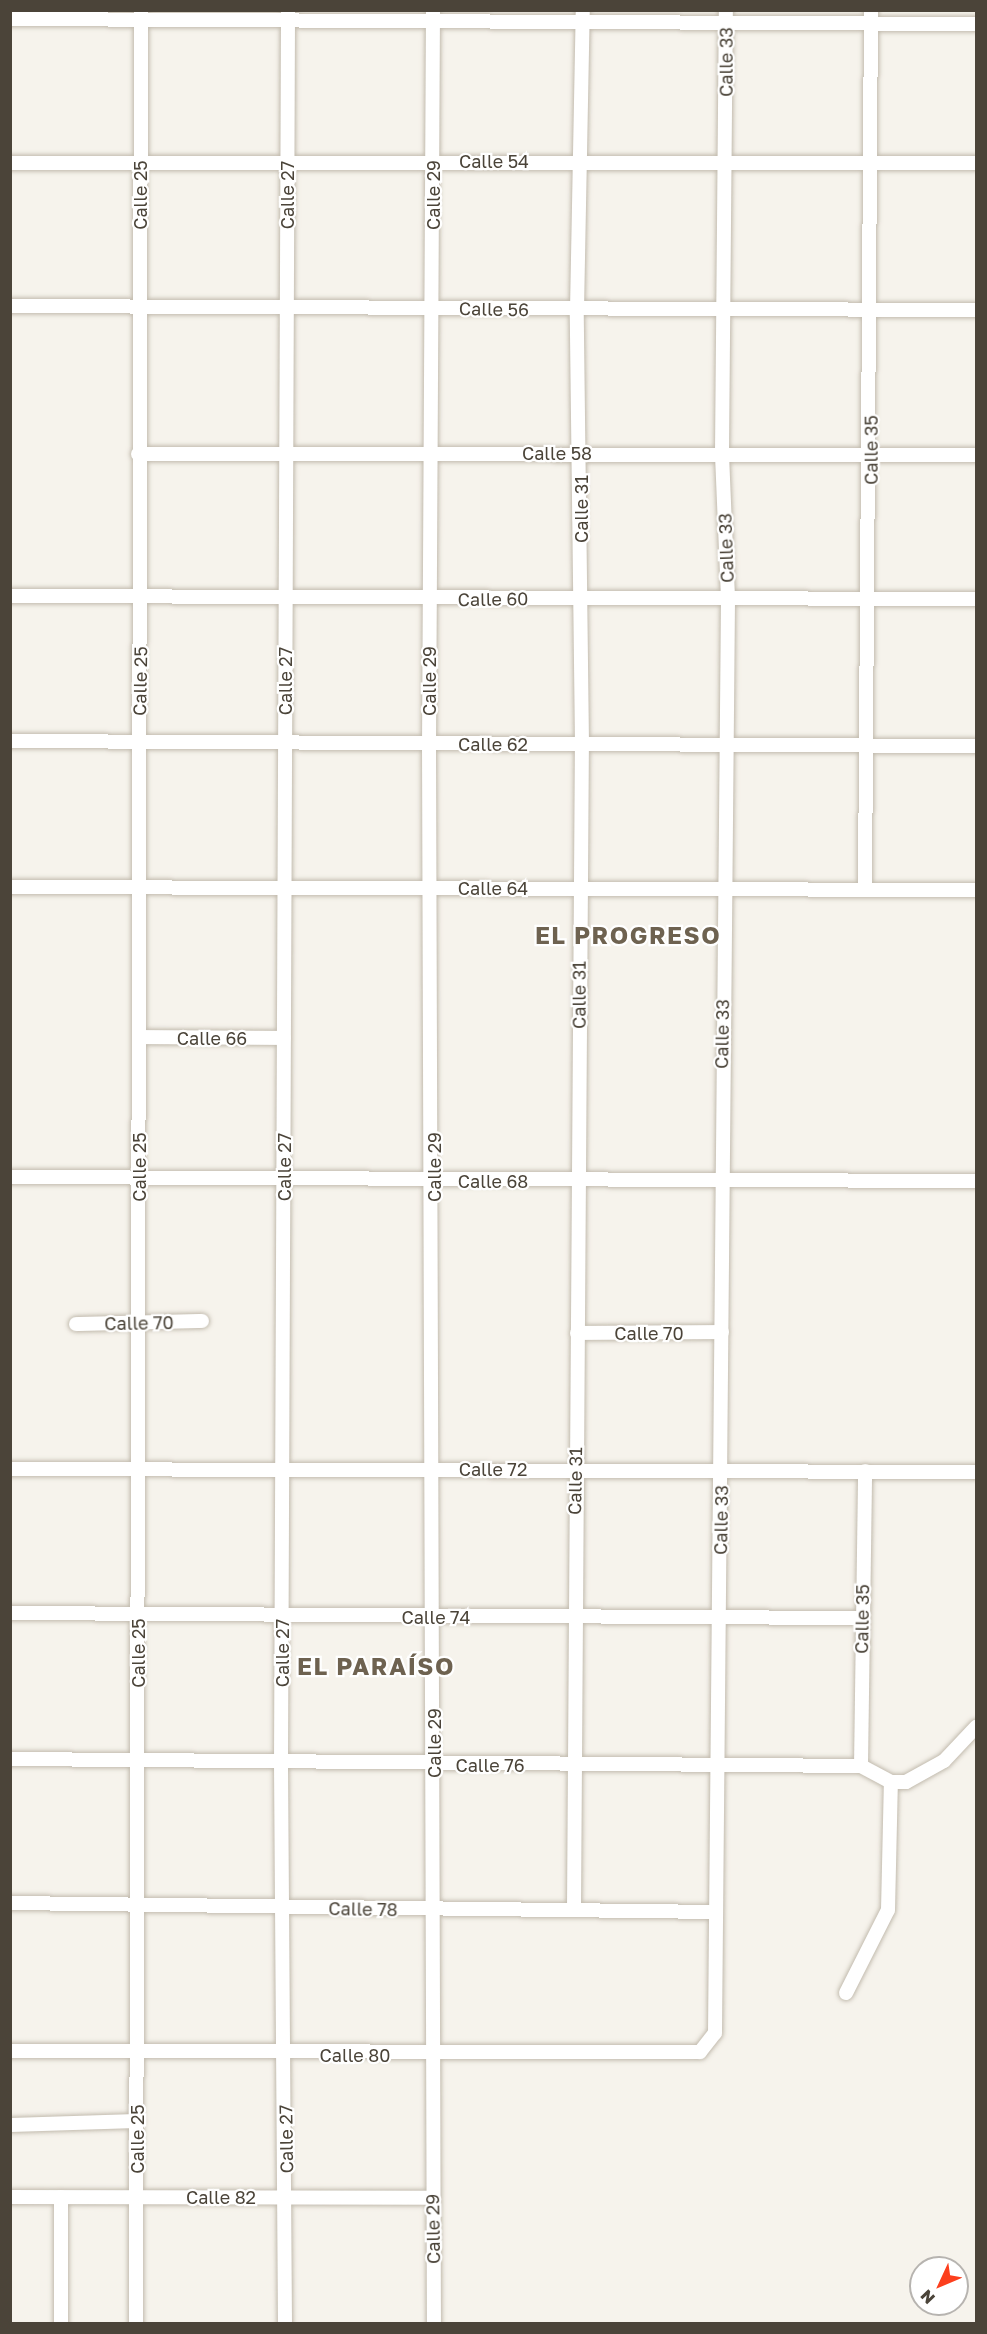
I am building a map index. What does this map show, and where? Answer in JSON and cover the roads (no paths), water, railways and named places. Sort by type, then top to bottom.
[{"type":"street","points":[[10,19],[141,13],[583,15],[871,17],[976,24]]},
{"type":"street","name":"Calle 25","points":[[136,2324],[141,596],[138,454],[141,13]]},
{"type":"street","name":"Calle 27","points":[[285,2324],[287,2198],[281,1764],[288,14]]},
{"type":"street","name":"Calle 29","points":[[433,15],[429,744],[435,1468],[435,1910],[432,2198],[434,2324]]},
{"type":"street","name":"Calle 31","points":[[574,1908],[576,1765],[573,1618],[582,744],[577,310],[583,162],[583,15]]},
{"type":"street","name":"Calle 33","points":[[700,2052],[716,2033],[714,1767],[720,1618],[722,1471],[720,1182],[728,598],[722,453],[727,162],[726,16]]},
{"type":"street","name":"Calle 35","points":[[865,889],[871,456],[870,310],[873,163],[871,17]]},
{"type":"street","name":"Calle 54","points":[[10,163],[286,161],[976,163]]},
{"type":"street","name":"Calle 56","points":[[10,306],[976,310]]},
{"type":"street","name":"Calle 58","points":[[138,454],[976,455]]},
{"type":"street","name":"Calle 60","points":[[10,596],[430,600],[582,597],[976,599]]},
{"type":"street","name":"Calle 62","points":[[10,741],[976,746]]},
{"type":"street","name":"Calle 64","points":[[10,887],[976,890]]},
{"type":"street","name":"Calle 66","points":[[139,1037],[284,1038]]},
{"type":"street","name":"Calle 68","points":[[10,1177],[140,1177],[284,1182],[976,1181]]},
{"type":"street","name":"Calle 70","points":[[76,1324],[202,1321]]},
{"type":"street","name":"Calle 70","points":[[577,1333],[722,1332]]},
{"type":"street","name":"Calle 72","points":[[10,1469],[138,1466],[976,1473]]},
{"type":"street","name":"Calle 35","points":[[861,1766],[865,1472]]},
{"type":"street","name":"Calle 74","points":[[10,1613],[138,1612],[282,1617],[862,1618]]},
{"type":"street","points":[[861,1766],[891,1782],[921,1778],[976,1727]]},
{"type":"street","name":"Calle 76","points":[[10,1759],[281,1764],[861,1766]]},
{"type":"street","points":[[846,1993],[888,1910],[891,1782]]},
{"type":"street","name":"Calle 78","points":[[10,1903],[435,1910],[574,1908],[715,1912]]},
{"type":"street","name":"Calle 80","points":[[10,2051],[285,2055],[700,2052]]},
{"type":"street","points":[[10,2125],[137,2121]]},
{"type":"street","name":"Calle 82","points":[[10,2197],[432,2198]]},
{"type":"street","points":[[61,2197],[61,2324]]},
{"type":"district","name":"EL PROGRESO","points":[[628,935]]},
{"type":"district","name":"EL PARAÍSO","points":[[376,1666]]}]
